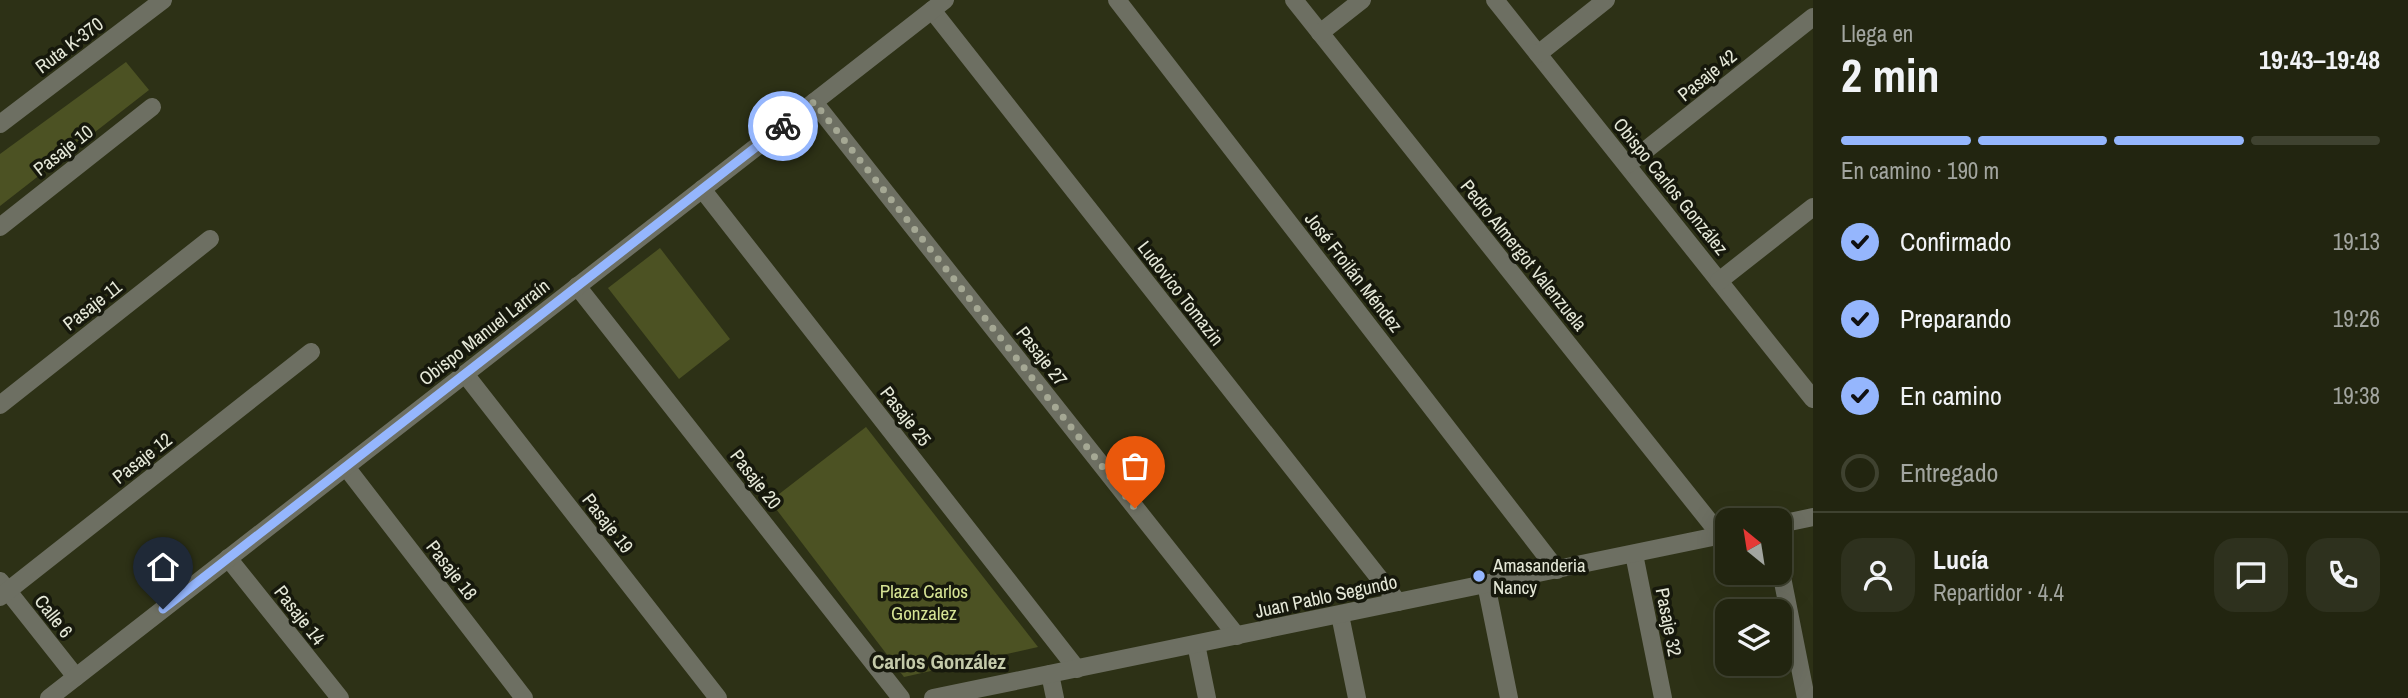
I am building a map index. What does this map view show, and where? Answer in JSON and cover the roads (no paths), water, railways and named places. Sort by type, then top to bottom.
[{"type":"street","name":"Ruta K-370","points":[[0,124],[163,0]]},
{"type":"street","name":"José Froilán Méndez","points":[[1117,0],[1557,570]]},
{"type":"street","name":"Pedro Almergot Valenzuela","points":[[1294,0],[1715,524]]},
{"type":"street","points":[[1320,33],[1362,0]]},
{"type":"street","name":"Obispo Carlos González","points":[[1495,0],[1813,399]]},
{"type":"street","points":[[1538,54],[1605,0]]},
{"type":"street","name":"Obispo Manuel Larraín","points":[[49,698],[939,5]]},
{"type":"street","name":"Ludovico Tomazin","points":[[939,5],[1398,602]]},
{"type":"street","name":"Pasaje 42","points":[[1627,165],[1813,17]]},
{"type":"street","name":"Pasaje 27","points":[[814,102],[1237,636]]},
{"type":"street","name":"Pasaje 10","points":[[0,227],[152,107]]},
{"type":"street","name":"Pasaje 25","points":[[702,189],[1077,669]]},
{"type":"street","points":[[1719,281],[1813,207]]},
{"type":"street","name":"Pasaje 11","points":[[0,405],[210,239]]},
{"type":"street","name":"Pasaje 20","points":[[577,286],[901,698]]},
{"type":"street","name":"Pasaje 12","points":[[3,590],[311,352]]},
{"type":"street","name":"Pasaje 19","points":[[465,374],[718,698]]},
{"type":"street","name":"Pasaje 18","points":[[346,467],[524,698]]},
{"type":"street","points":[[1792,521],[1813,517]]},
{"type":"street","name":"Juan Pablo Segundo","points":[[933,698],[1715,537]]},
{"type":"street","name":"Pasaje 32","points":[[1634,554],[1663,698]]},
{"type":"street","name":"Pasaje 14","points":[[229,558],[340,698]]},
{"type":"street","points":[[1486,584],[1509,698]]},
{"type":"street","points":[[1784,585],[1806,698]]},
{"type":"street","name":"Calle 6","points":[[3,590],[76,677]]},
{"type":"street","points":[[1340,614],[1357,698]]},
{"type":"street","points":[[1196,644],[1207,698]]},
{"type":"street","points":[[1050,674],[1055,698]]},
{"type":"place","name":"Amasanderia Nancy","points":[[1479,576]]},
{"type":"district","name":"Carlos González","points":[[939,661]]},
{"type":"park label","name":"Plaza Carlos Gonzalez","points":[[924,602]]}]
